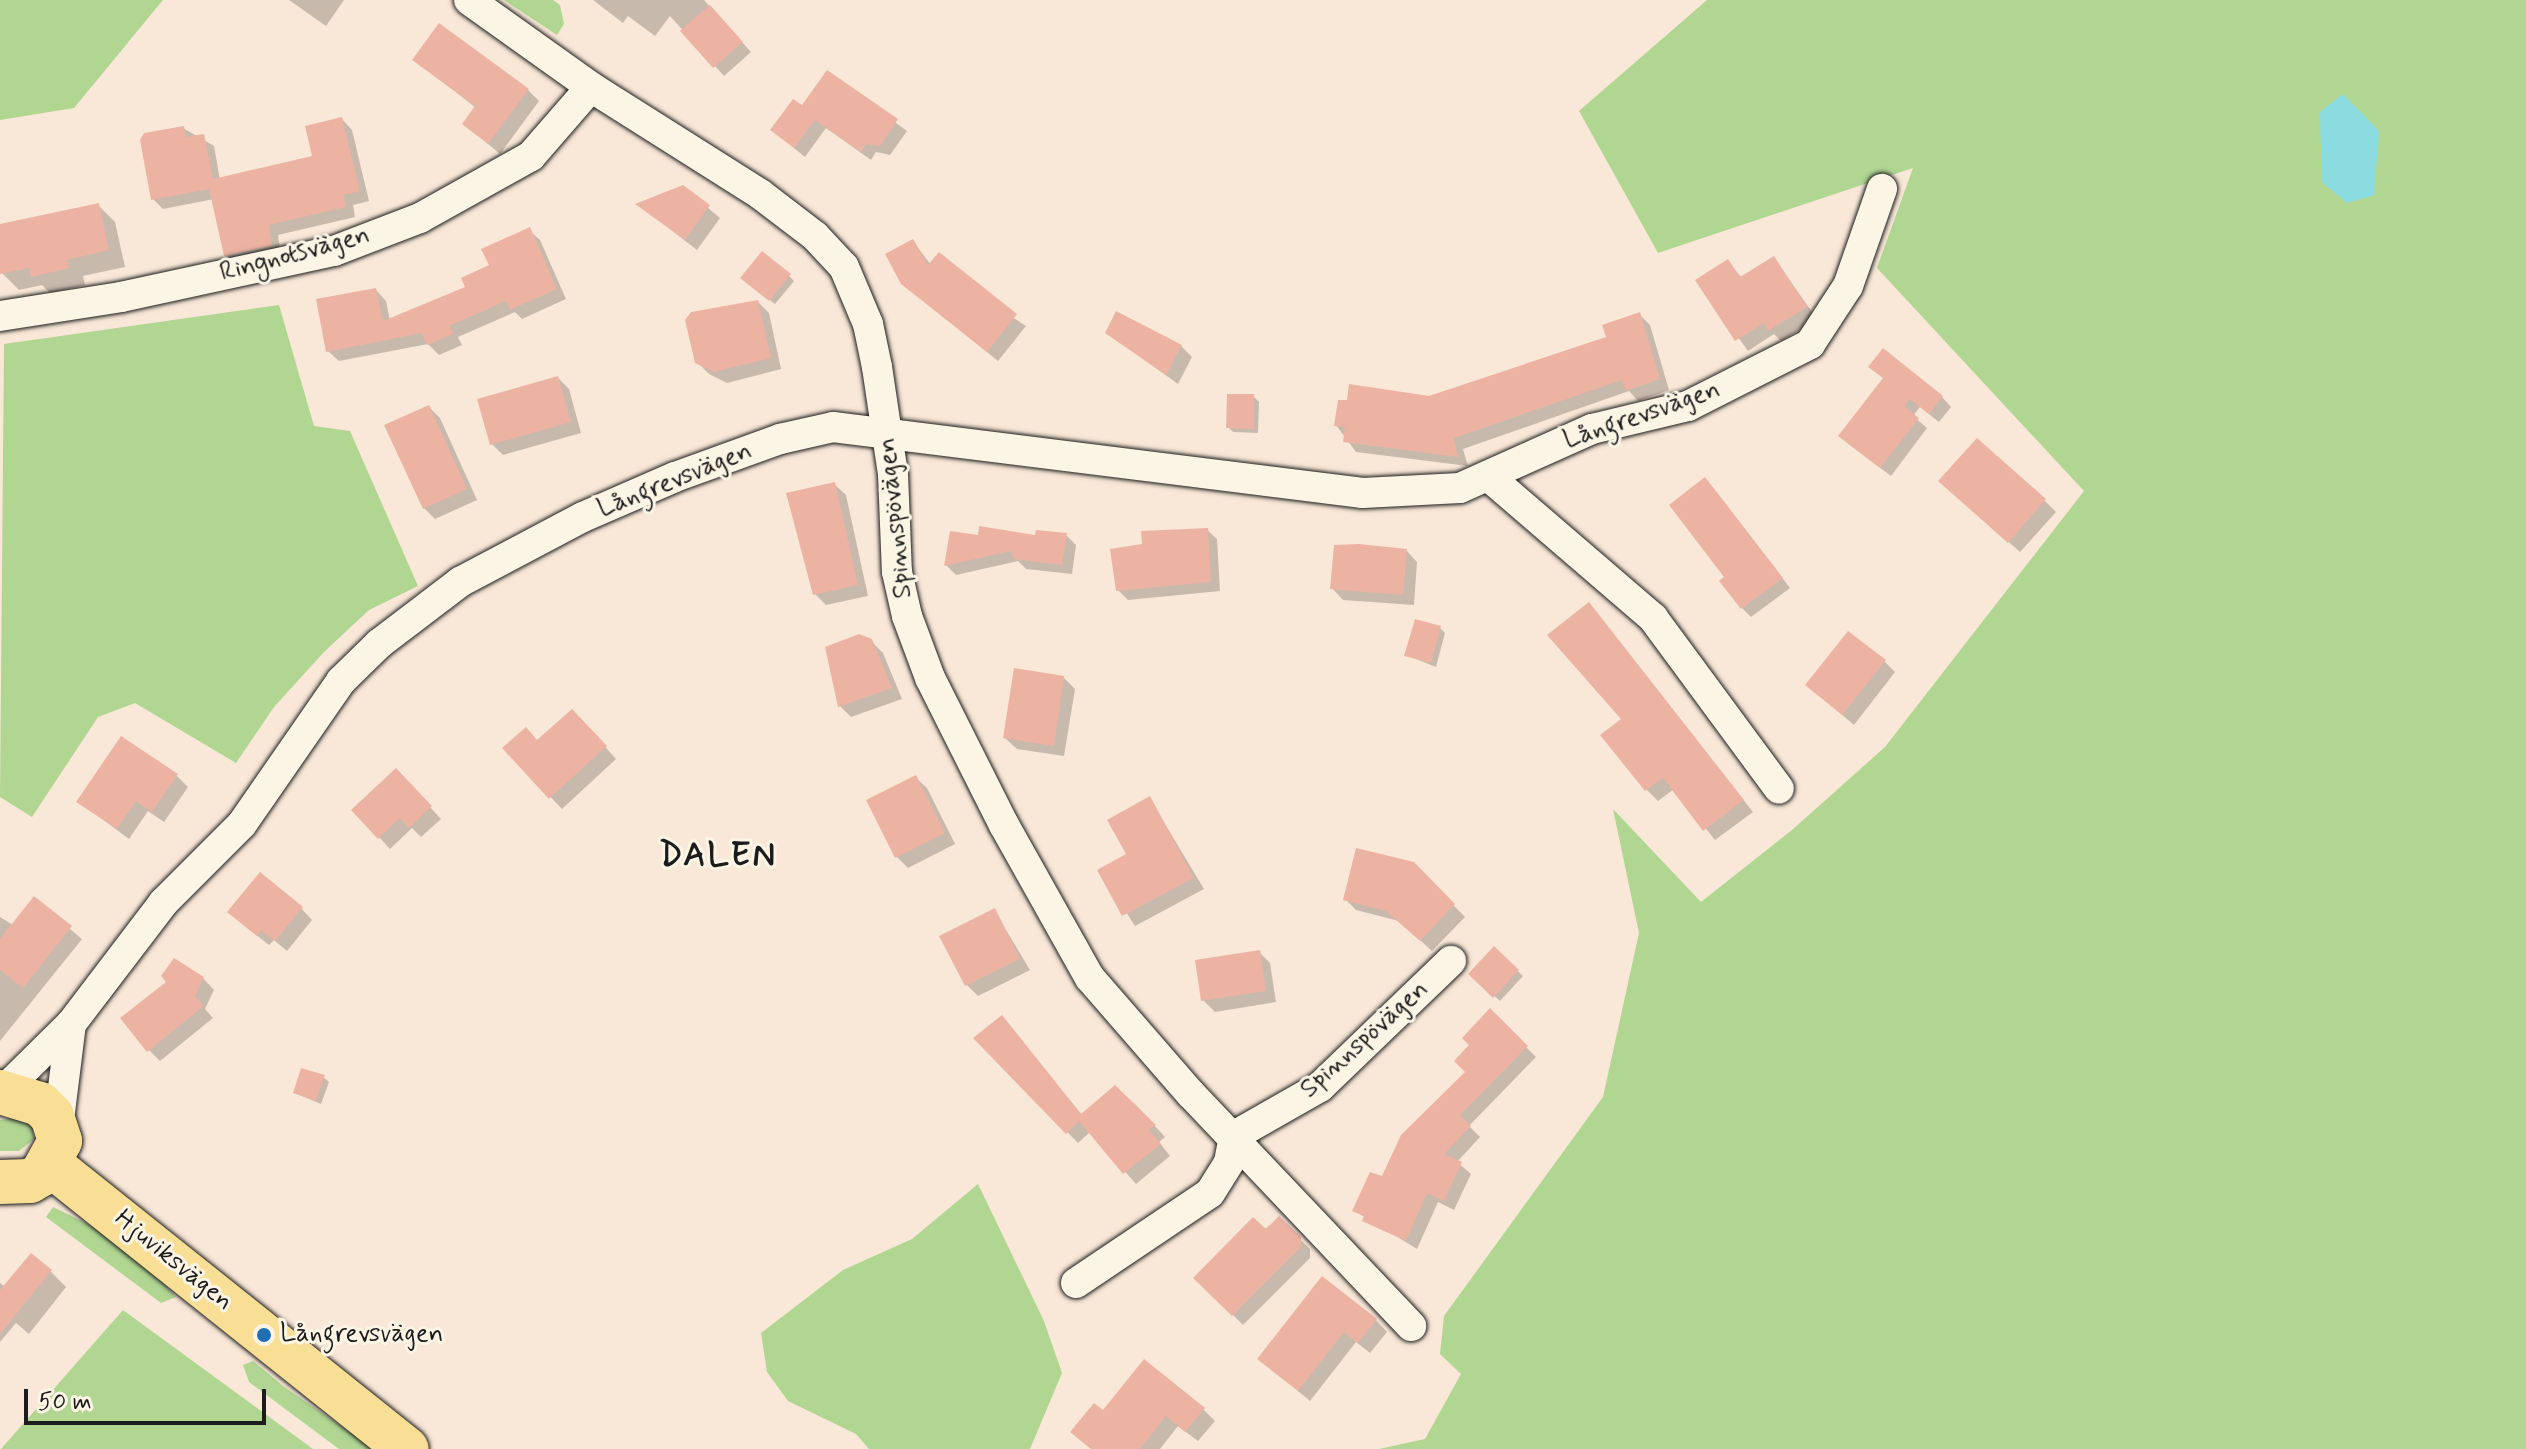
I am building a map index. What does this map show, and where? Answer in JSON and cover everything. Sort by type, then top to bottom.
[{"type":"main road","name":"Hjuviksvägen","points":[[2,1092],[31,1097],[54,1146],[407,1449]]},
{"type":"main road","points":[[1,1184],[30,1181],[54,1146]]},
{"type":"street","name":"Spinnspövägen","points":[[469,0],[591,87],[760,194],[815,236],[844,267],[868,324],[888,432],[897,572],[930,678],[1090,978],[1411,1326]]},
{"type":"street","name":"Ringnotsvägen","points":[[0,316],[121,297],[334,251],[420,218],[531,156],[591,87]]},
{"type":"street","name":"Långrevsvägen","points":[[2,1092],[71,1024],[160,907],[272,785],[341,681],[412,617],[460,582],[583,517],[675,477],[780,439],[833,427],[1363,493],[1460,488],[1592,429],[1688,406],[1810,344],[1848,286],[1882,189]]},
{"type":"street","points":[[1488,476],[1653,618],[1779,789]]},
{"type":"street","name":"Spinnspövägen","points":[[1234,1136],[1320,1087],[1451,961]]},
{"type":"street","points":[[54,1146],[71,1024]]},
{"type":"street","points":[[1076,1283],[1210,1193],[1229,1162],[1234,1136]]},
{"type":"green space","points":[[0,0],[163,0],[74,108],[0,120]]},
{"type":"green space","points":[[504,0],[553,0],[560,5],[564,24],[557,35]]},
{"type":"green space","points":[[1707,0],[2526,0],[2526,1449],[1379,1449],[1425,1439],[1461,1374],[1440,1354],[1444,1316],[1603,1097],[1639,933],[1613,809],[1701,902],[1792,830],[1885,747],[2084,491],[1877,268],[1913,168],[1658,253],[1579,111]]},
{"type":"green space","points":[[279,305],[314,426],[350,431],[418,586],[369,610],[324,652],[274,707],[236,763],[135,703],[98,717],[32,817],[0,797],[4,344]]},
{"type":"green space","points":[[15,1118],[32,1127],[34,1139],[19,1151],[0,1151],[0,1120]]},
{"type":"green space","points":[[978,1184],[1044,1321],[1062,1373],[1030,1449],[869,1449],[856,1434],[788,1401],[767,1372],[761,1333],[843,1270],[912,1239]]},
{"type":"green space","points":[[53,1207],[100,1230],[149,1267],[176,1297],[161,1303],[46,1217]]},
{"type":"green space","points":[[123,1310],[313,1449],[1,1449]]},
{"type":"green space","points":[[253,1361],[283,1386],[374,1449],[339,1449],[249,1382],[243,1365]]},
{"type":"water","points":[[2343,94],[2379,131],[2374,195],[2347,203],[2322,182],[2320,112]]},
{"type":"building","points":[[710,5],[743,42],[713,68],[680,31]]},
{"type":"building","points":[[439,23],[529,89],[488,144],[462,124],[475,106],[412,60]]},
{"type":"building","points":[[827,70],[898,119],[880,146],[866,144],[861,152],[815,120],[794,148],[770,130],[793,99],[802,105]]},
{"type":"building","points":[[342,117],[360,191],[344,195],[346,207],[269,225],[272,246],[224,256],[209,189],[151,200],[140,140],[144,133],[184,126],[186,137],[204,134],[213,179],[312,156],[305,126]]},
{"type":"building","points":[[683,185],[710,205],[685,240],[635,204]]},
{"type":"building","points":[[99,203],[109,250],[67,260],[69,268],[31,277],[29,268],[0,274],[0,224]]},
{"type":"building","points":[[530,227],[557,289],[510,310],[506,301],[449,326],[453,334],[427,345],[422,333],[326,352],[316,299],[376,288],[383,321],[465,287],[461,278],[489,265],[481,249]]},
{"type":"building","points":[[913,239],[928,265],[939,252],[1017,314],[987,352],[901,284],[885,254]]},
{"type":"building","points":[[762,251],[791,274],[769,301],[740,278]]},
{"type":"building","points":[[1774,256],[1807,307],[1768,331],[1764,323],[1735,341],[1695,280],[1728,259],[1740,277]]},
{"type":"building","points":[[758,300],[771,358],[714,372],[695,363],[685,320],[691,312]]},
{"type":"building","points":[[1116,311],[1182,345],[1166,375],[1105,333]]},
{"type":"building","points":[[1640,312],[1660,379],[1626,391],[1622,380],[1454,438],[1458,457],[1343,442],[1345,427],[1334,426],[1338,400],[1347,400],[1349,384],[1429,396],[1606,337],[1602,325]]},
{"type":"building","points":[[1883,348],[1943,396],[1929,414],[1910,399],[1904,406],[1919,418],[1880,468],[1838,436],[1883,378],[1868,367]]},
{"type":"building","points":[[558,376],[571,422],[490,445],[477,399]]},
{"type":"building","points":[[1227,394],[1254,394],[1254,429],[1226,428]]},
{"type":"building","points":[[429,405],[467,489],[423,509],[384,425]]},
{"type":"building","points":[[1977,438],[2046,499],[2008,543],[1938,481]]},
{"type":"building","points":[[1705,477],[1783,578],[1741,609],[1719,581],[1724,577],[1669,505]]},
{"type":"building","points":[[835,482],[858,585],[813,595],[786,493]]},
{"type":"building","points":[[979,526],[1035,535],[1036,530],[1067,533],[1062,565],[1014,559],[1011,551],[944,566],[950,531],[978,535]]},
{"type":"building","points":[[1208,528],[1211,582],[1116,591],[1110,549],[1142,544],[1141,531]]},
{"type":"building","points":[[1334,545],[1407,549],[1403,595],[1330,589]]},
{"type":"building","points":[[1589,602],[1744,800],[1703,831],[1663,778],[1645,791],[1600,735],[1621,719],[1547,635]]},
{"type":"building","points":[[1415,619],[1441,626],[1431,663],[1404,656]]},
{"type":"building","points":[[1848,631],[1886,660],[1842,715],[1805,685]]},
{"type":"building","points":[[859,634],[872,639],[892,688],[838,707],[825,647]]},
{"type":"building","points":[[1014,668],[1064,676],[1054,746],[1003,738]]},
{"type":"building","points":[[572,709],[607,746],[549,799],[502,748],[526,727],[537,740]]},
{"type":"building","points":[[121,736],[178,774],[152,812],[136,801],[117,829],[76,802]]},
{"type":"building","points":[[396,768],[432,806],[409,828],[400,818],[378,839],[351,810]]},
{"type":"building","points":[[916,775],[945,833],[895,858],[866,800]]},
{"type":"building","points":[[1150,796],[1194,878],[1122,916],[1097,870],[1126,854],[1107,820]]},
{"type":"building","points":[[1356,848],[1414,862],[1455,904],[1420,941],[1386,911],[1343,900]]},
{"type":"building","points":[[260,872],[303,907],[275,941],[261,930],[257,936],[227,912]]},
{"type":"building","points":[[34,896],[72,926],[23,988],[0,970],[0,939]]},
{"type":"building","points":[[995,908],[1020,959],[965,986],[939,936]]},
{"type":"building","points":[[1494,946],[1519,970],[1493,998],[1468,974]]},
{"type":"building","points":[[1260,950],[1266,991],[1201,1001],[1195,960]]},
{"type":"building","points":[[174,958],[204,977],[195,996],[204,1006],[147,1052],[120,1018],[166,982],[161,976]]},
{"type":"building","points":[[1490,1008],[1528,1046],[1460,1115],[1471,1126],[1444,1154],[1462,1162],[1444,1201],[1427,1193],[1406,1241],[1362,1221],[1364,1216],[1352,1211],[1370,1172],[1382,1176],[1401,1135],[1465,1072],[1454,1061],[1469,1045],[1462,1038]]},
{"type":"building","points":[[1002,1015],[1081,1114],[1115,1085],[1156,1125],[1149,1130],[1161,1144],[1123,1174],[1079,1121],[1066,1134],[973,1038]]},
{"type":"building","points":[[301,1068],[325,1075],[316,1101],[293,1093]]},
{"type":"building","points":[[1279,1216],[1301,1237],[1301,1247],[1232,1316],[1193,1278],[1253,1217],[1266,1229]]},
{"type":"building","points":[[31,1253],[52,1270],[0,1334],[0,1290]]},
{"type":"building","points":[[1322,1276],[1377,1319],[1358,1343],[1344,1332],[1298,1391],[1257,1359]]},
{"type":"building","points":[[1144,1359],[1205,1408],[1185,1432],[1166,1416],[1140,1449],[1091,1449],[1070,1432],[1094,1403],[1103,1410]]},
{"type":"place","name":"Långrevsvägen","points":[[264,1335]]},
{"type":"district","name":"DALEN","points":[[718,856]]}]
